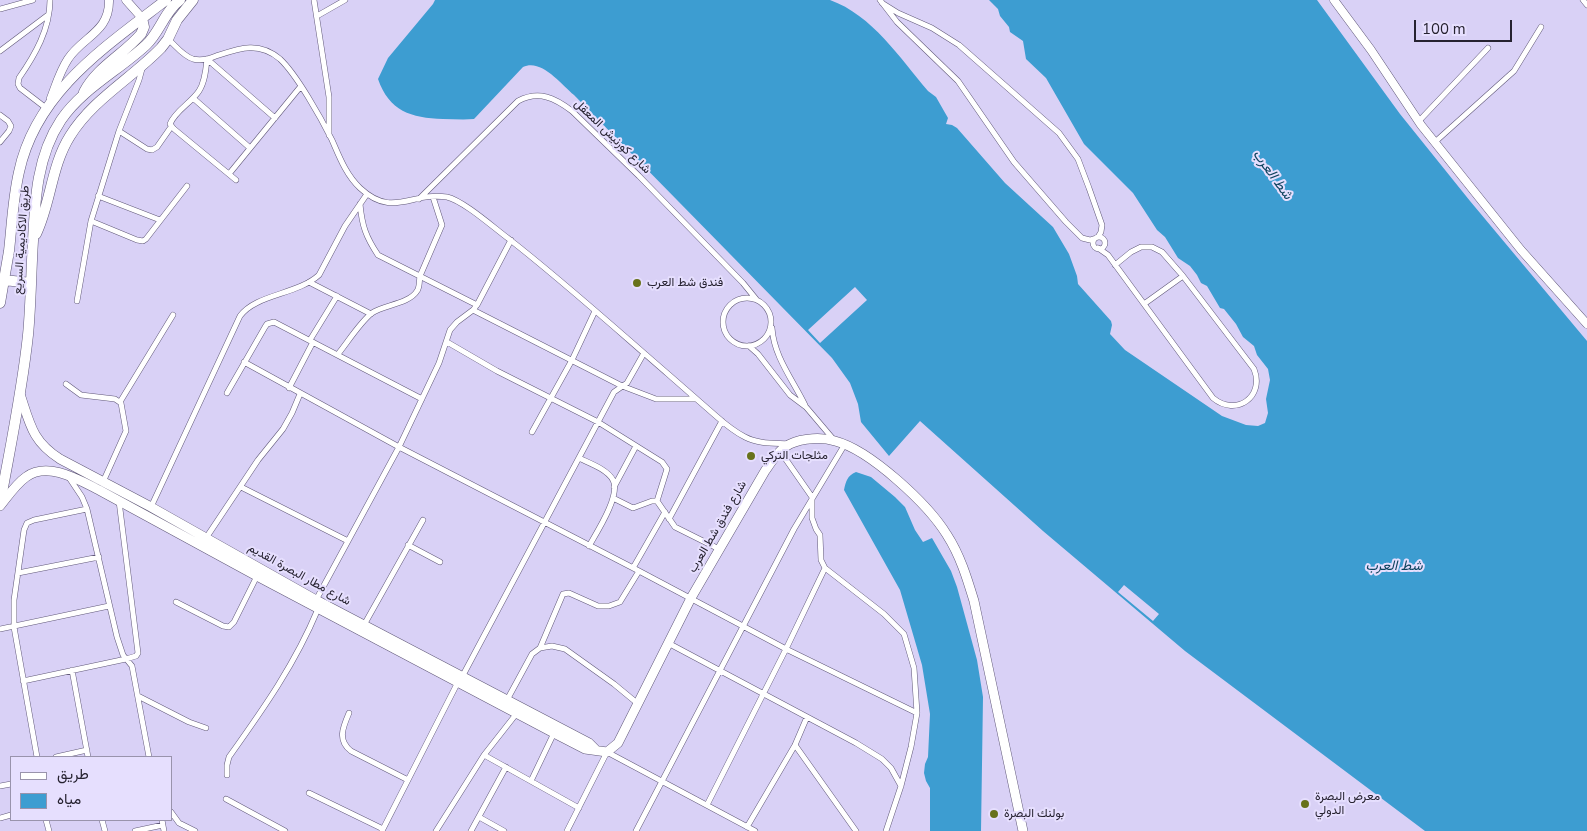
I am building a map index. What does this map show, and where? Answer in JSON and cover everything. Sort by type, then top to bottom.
[{"type":"highway","name":"طريق الاكاديمية السريع","points":[[0,303],[19,170],[28,145],[47,107],[85,63],[166,0]]},
{"type":"highway","name":"طريق الاكاديمية السريع","points":[[0,505],[20,393],[28,333],[35,198],[41,167],[56,130],[68,112],[81,97],[147,44],[156,33],[169,9],[180,0]]},
{"type":"highway","points":[[33,240],[43,217],[60,156],[70,136],[97,104],[157,52],[168,39],[177,20],[193,0]]},
{"type":"highway","points":[[81,97],[88,84],[97,74],[141,34],[144,27],[142,18]]},
{"type":"highway","points":[[4,280],[31,283]]},
{"type":"main road","name":"شارع مطار البصرة القديم","points":[[20,393],[36,439],[43,447],[60,459],[206,538],[317,604],[460,679],[508,700],[589,743],[596,750]]},
{"type":"main road","name":"شارع فندق شط العرب","points":[[607,752],[618,743],[691,598],[765,471],[780,451],[789,444],[812,439],[835,441],[860,452],[917,498],[937,520],[954,547],[974,602],[1023,831]]},
{"type":"main road","name":"شارع مطار البصرة القديم","points":[[0,505],[15,487],[32,474],[41,471],[51,471],[68,476],[118,500],[257,576],[364,625],[517,713],[585,749],[607,752]]},
{"type":"street","points":[[0,9],[33,0]]},
{"type":"street","points":[[50,0],[49,15],[37,50],[18,82],[20,88],[47,107],[68,59],[103,24],[108,15],[109,0]]},
{"type":"street","points":[[126,0],[142,18]]},
{"type":"street","points":[[314,0],[329,97],[330,136]]},
{"type":"street","points":[[317,16],[345,0]]},
{"type":"street","points":[[1334,0],[1435,142],[1521,250],[1587,324]]},
{"type":"street","points":[[1583,0],[1587,5]]},
{"type":"street","points":[[881,2],[898,13],[932,28],[959,45],[1059,133],[1078,159],[1090,188],[1102,225],[1108,255]]},
{"type":"street","points":[[881,2],[897,22],[958,81],[1014,162],[1066,222],[1083,239],[1108,255],[1115,265],[1213,398],[1228,406],[1239,405],[1248,400],[1255,391],[1256,374],[1254,369],[1183,276],[1162,252],[1152,247],[1136,249],[1115,265]]},
{"type":"street","points":[[0,51],[49,15]]},
{"type":"street","points":[[1435,142],[1514,71],[1541,26]]},
{"type":"street","points":[[168,39],[196,60],[208,59],[252,47],[262,49],[280,59],[301,86],[330,136],[348,173],[358,187],[367,194],[385,203],[393,204],[433,197],[456,200],[511,240],[722,421],[746,438],[789,444]]},
{"type":"street","points":[[1419,121],[1488,48]]},
{"type":"street","points":[[208,59],[204,82],[199,91],[170,124],[236,180]]},
{"type":"street","points":[[208,59],[275,118]]},
{"type":"street","points":[[77,301],[91,222],[98,196],[143,64]]},
{"type":"street","points":[[229,174],[301,86]]},
{"type":"street","name":"شارع كورنيش المعقل","points":[[419,199],[518,101],[532,96],[547,96],[560,102],[572,111],[639,176],[743,283],[756,299]]},
{"type":"street","points":[[193,98],[250,148]]},
{"type":"street","points":[[0,115],[8,121],[10,126],[9,131],[0,142]]},
{"type":"street","points":[[119,131],[147,149],[152,150],[157,147],[172,127]]},
{"type":"street","points":[[91,222],[140,241],[146,240],[187,186]]},
{"type":"street","points":[[151,507],[244,310],[253,304],[294,290],[319,275],[345,226],[367,194]]},
{"type":"street","points":[[98,196],[160,220]]},
{"type":"street","points":[[338,354],[371,314],[384,307],[399,303],[417,292],[420,276],[442,225],[433,197]]},
{"type":"street","points":[[360,204],[361,223],[368,240],[378,255],[477,305]]},
{"type":"street","points":[[1096,247],[1093,243],[1101,232],[1102,225]]},
{"type":"street","points":[[1083,239],[1090,240],[1102,237],[1105,241]]},
{"type":"street","points":[[227,775],[229,757],[260,714],[292,663],[317,604],[422,399],[439,363],[450,330],[477,305],[511,240]]},
{"type":"street","points":[[1096,247],[1103,247],[1105,241]]},
{"type":"street","points":[[1144,304],[1183,276]]},
{"type":"street","points":[[309,282],[371,314]]},
{"type":"street","points":[[289,388],[337,296]]},
{"type":"street","points":[[772,326],[766,338],[761,342],[742,346],[730,340],[724,328],[724,315],[731,304],[742,298],[756,299],[762,302],[770,312],[772,326],[773,339],[777,352],[806,407],[835,441]]},
{"type":"street","points":[[473,310],[622,386],[656,399],[696,399]]},
{"type":"street","points":[[532,432],[572,360],[595,311]]},
{"type":"street","points":[[103,482],[126,431],[120,402],[173,315]]},
{"type":"street","points":[[227,393],[265,327],[270,322],[278,323],[422,399]]},
{"type":"street","points":[[447,342],[497,371],[598,422],[662,462],[667,468],[657,501]]},
{"type":"street","points":[[749,346],[758,354],[790,395],[806,407]]},
{"type":"street","points":[[309,793],[382,830],[460,679],[614,392],[627,383],[644,353]]},
{"type":"street","points":[[244,362],[398,447],[691,598],[743,627],[917,712]]},
{"type":"street","points":[[66,384],[80,395],[120,402]]},
{"type":"street","points":[[206,538],[263,454],[283,429],[300,394]]},
{"type":"street","points":[[670,519],[722,421]]},
{"type":"street","points":[[636,831],[794,528],[845,444]]},
{"type":"street","points":[[614,487],[636,446]]},
{"type":"street","points":[[780,451],[812,497],[812,518],[820,535],[820,560],[825,568],[884,614],[904,634],[914,668],[917,712],[911,747],[901,786],[886,831]]},
{"type":"street","points":[[579,458],[606,472],[613,480],[614,487],[613,498],[590,546]]},
{"type":"street","points":[[68,476],[82,497],[87,509],[118,642],[126,659],[132,666],[149,756]]},
{"type":"street","points":[[241,487],[348,542]]},
{"type":"street","points":[[613,498],[633,508],[657,501]]},
{"type":"street","points":[[23,681],[136,656],[138,650],[118,500]]},
{"type":"street","points":[[657,501],[675,526],[719,550]]},
{"type":"street","points":[[38,756],[14,627],[13,609],[24,530],[27,524],[34,520],[87,509]]},
{"type":"street","points":[[633,568],[665,512]]},
{"type":"street","points":[[364,625],[423,520]]},
{"type":"street","points":[[408,545],[440,562]]},
{"type":"street","points":[[18,573],[99,557]]},
{"type":"street","points":[[707,805],[825,568]]},
{"type":"street","points":[[540,648],[563,594],[569,593],[598,606],[609,606],[620,602],[639,571]]},
{"type":"street","points":[[176,602],[223,626],[230,627],[257,576]]},
{"type":"street","points":[[0,629],[109,606]]},
{"type":"street","points":[[668,643],[856,743],[882,759],[891,768],[901,786]]},
{"type":"street","points":[[508,700],[532,654],[540,648],[552,646],[565,649],[637,703]]},
{"type":"street","points":[[72,670],[88,756]]},
{"type":"street","points":[[138,696],[189,722],[206,728]]},
{"type":"street","points":[[349,713],[343,726],[342,735],[346,746],[351,751],[408,780]]},
{"type":"street","points":[[436,831],[484,755],[517,713]]},
{"type":"street","points":[[747,827],[795,746],[807,717]]},
{"type":"street","points":[[531,781],[554,733]]},
{"type":"street","points":[[795,746],[856,831]]},
{"type":"street","points":[[60,756],[87,750]]},
{"type":"street","points":[[567,831],[607,752],[755,831]]},
{"type":"street","points":[[484,755],[579,808]]},
{"type":"street","points":[[471,831],[506,767]]},
{"type":"street","points":[[226,799],[285,831]]},
{"type":"street","points":[[172,813],[179,823],[195,831]]},
{"type":"street","points":[[479,817],[504,831]]},
{"type":"street","points":[[135,831],[163,825]]},
{"type":"water","name":"شط العرب","points":[[435,0],[830,0],[845,7],[872,27],[896,52],[928,91],[936,97],[948,118],[946,124],[957,128],[1005,183],[1053,227],[1069,254],[1078,284],[1111,321],[1110,334],[1125,350],[1222,416],[1246,425],[1258,426],[1265,423],[1268,413],[1266,399],[1270,380],[1268,369],[1257,355],[1254,346],[1243,337],[1236,324],[1224,309],[1220,308],[1207,286],[1201,283],[1190,266],[1178,258],[1133,193],[1084,144],[1046,78],[1026,59],[1023,41],[1010,32],[998,9],[989,0],[1317,0],[1400,114],[1587,341],[1587,831],[1425,831],[1185,651],[1043,531],[920,421],[889,456],[861,422],[858,404],[850,383],[832,358],[574,95],[544,69],[530,65],[523,67],[474,119],[421,117],[403,111],[388,99],[378,79],[388,58]]},
{"type":"water","points":[[856,472],[871,477],[905,507],[915,530],[923,542],[932,538],[951,571],[957,587],[977,660],[983,697],[981,831],[930,831],[930,788],[924,773],[928,757],[930,714],[922,665],[900,590],[844,490],[847,479]]},
{"type":"pier","points":[[855,287],[867,300],[820,343],[808,330]]},
{"type":"pier","points":[[1124,585],[1159,614],[1153,621],[1118,592]]},
{"type":"place","name":"فندق شط العرب","points":[[637,283]]},
{"type":"place","name":"مثلجات التركي","points":[[751,456]]},
{"type":"place","name":"معرض البصرة الدولي","points":[[1305,804]]},
{"type":"place","name":"بولنك البصرة","points":[[994,814]]}]
